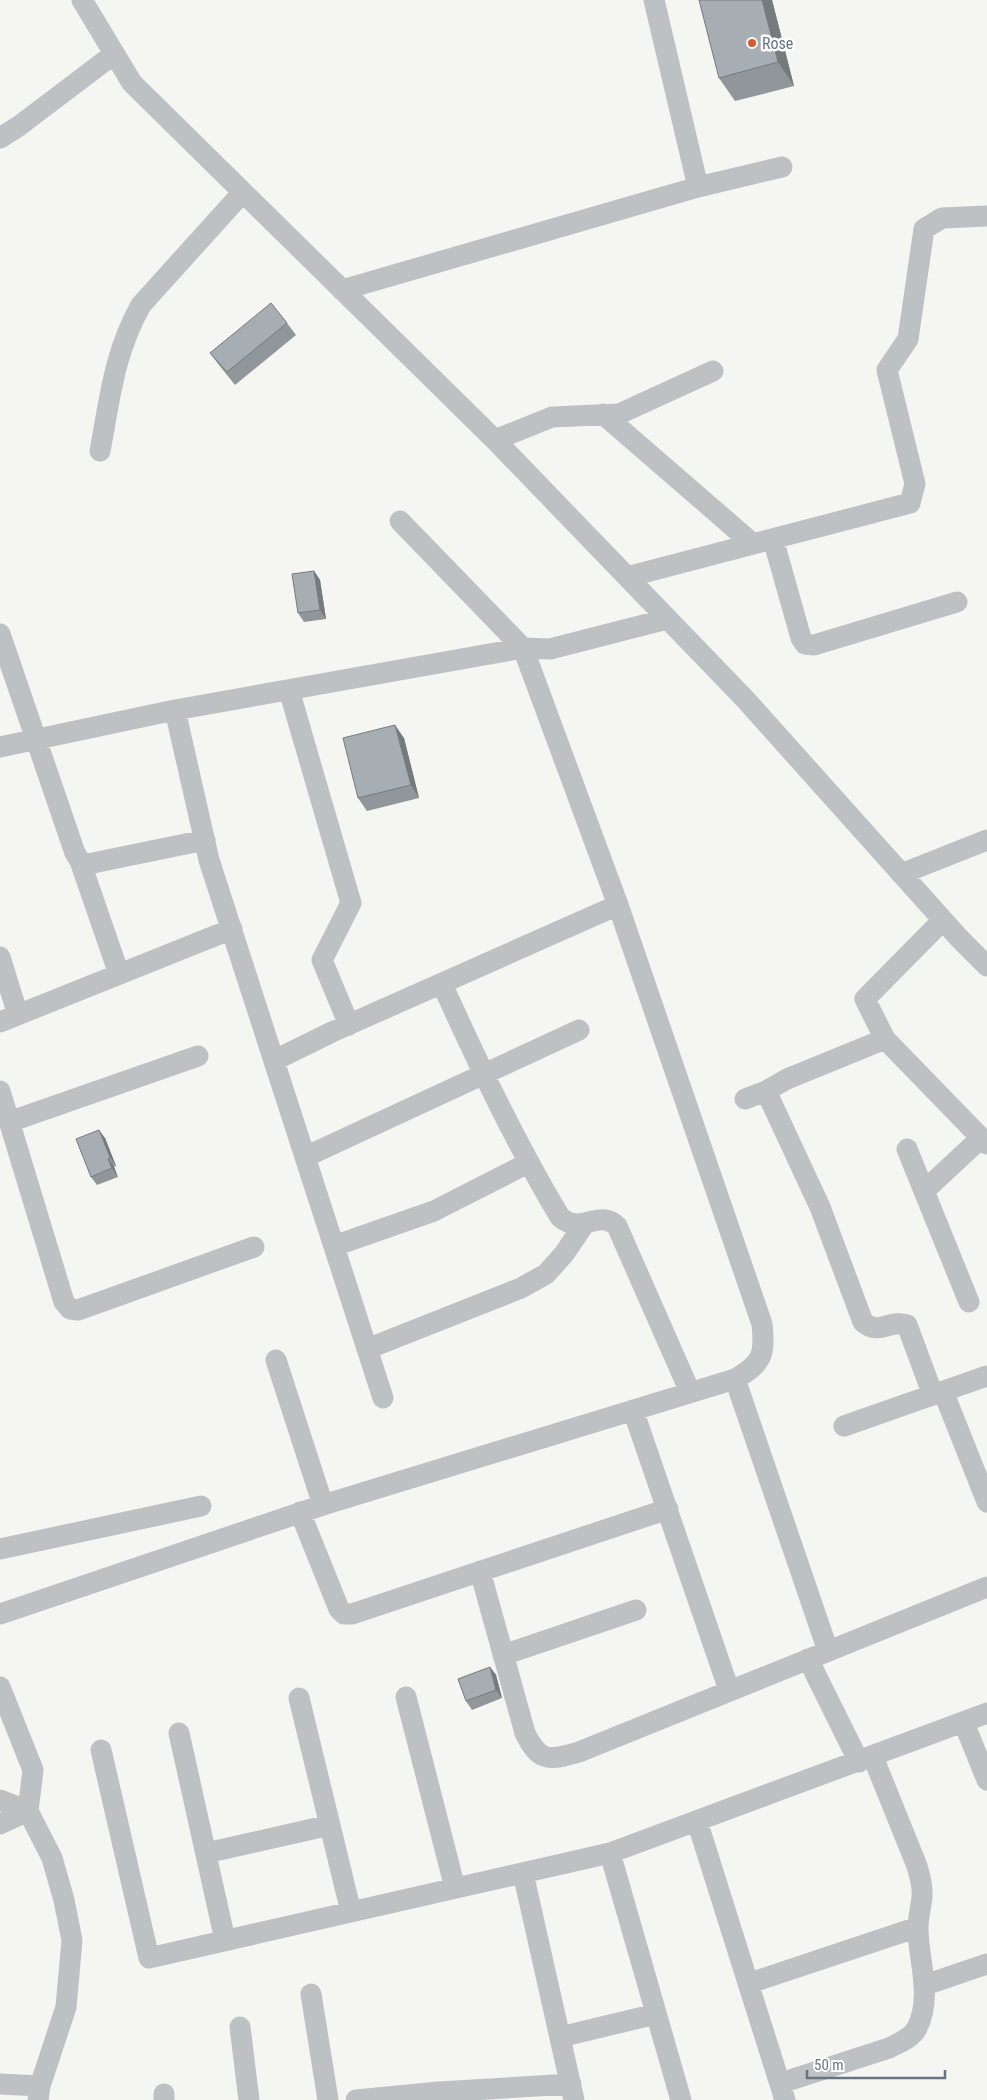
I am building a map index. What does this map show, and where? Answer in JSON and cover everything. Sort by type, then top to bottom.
[{"type":"street","points":[[82,0],[132,83],[495,440],[745,699],[943,920],[987,966]]},
{"type":"street","points":[[654,0],[698,188]]},
{"type":"street","points":[[2,133],[114,54]]},
{"type":"street","points":[[342,290],[698,188],[782,167]]},
{"type":"street","points":[[100,450],[117,359],[129,327],[142,305],[243,192]]},
{"type":"street","points":[[627,577],[910,504],[915,484],[887,370],[908,339],[924,229],[942,218],[987,216]]},
{"type":"street","points":[[495,440],[552,417],[619,414],[713,371]]},
{"type":"street","points":[[603,414],[763,542],[801,638],[806,644],[814,645],[957,602]]},
{"type":"street","points":[[0,1614],[300,1512],[735,1379],[752,1369],[760,1359],[764,1347],[762,1324],[618,905],[522,648],[400,521]]},
{"type":"street","points":[[0,747],[175,710],[522,648],[550,649],[667,619]]},
{"type":"street","points":[[0,634],[75,853],[80,861],[120,974]]},
{"type":"street","points":[[289,690],[350,903],[322,960],[349,1025]]},
{"type":"street","points":[[175,710],[209,860],[383,1398]]},
{"type":"street","points":[[80,861],[88,864],[205,840]]},
{"type":"street","points":[[902,874],[987,840]]},
{"type":"street","points":[[275,1060],[618,905]]},
{"type":"street","points":[[924,1191],[984,1141],[885,1039],[865,999],[943,920]]},
{"type":"street","points":[[0,957],[9,1018],[232,929]]},
{"type":"street","points":[[442,984],[528,1163],[560,1217],[566,1223],[578,1225],[600,1219],[612,1221],[617,1226],[690,1392]]},
{"type":"street","points":[[305,1157],[579,1030]]},
{"type":"street","points":[[745,1099],[787,1079],[885,1039]]},
{"type":"street","points":[[9,1122],[198,1056]]},
{"type":"street","points":[[766,1090],[820,1207],[863,1322],[869,1328],[877,1328],[899,1322],[907,1325],[987,1502]]},
{"type":"street","points":[[0,1091],[64,1302],[70,1309],[78,1310],[254,1247]]},
{"type":"street","points":[[907,1149],[969,1302]]},
{"type":"street","points":[[334,1246],[434,1211],[528,1163]]},
{"type":"street","points":[[367,1349],[521,1288],[546,1274],[564,1254],[585,1224]]},
{"type":"street","points":[[276,1360],[323,1505]]},
{"type":"street","points":[[844,1426],[987,1376]]},
{"type":"street","points":[[735,1379],[828,1651]]},
{"type":"street","points":[[633,1410],[729,1690]]},
{"type":"street","points":[[0,1549],[202,1506]]},
{"type":"street","points":[[300,1512],[339,1609],[344,1614],[352,1614],[668,1509]]},
{"type":"street","points":[[480,1571],[525,1733],[533,1749],[542,1757],[559,1758],[987,1587]]},
{"type":"street","points":[[503,1655],[636,1610]]},
{"type":"street","points":[[697,1821],[750,1982],[783,2091],[889,2048],[906,2040],[917,2029],[922,2010],[924,1985],[918,1928],[922,1896],[917,1866],[866,1759],[808,1659]]},
{"type":"street","points":[[0,1687],[32,1770],[28,1811],[52,1858],[64,1900],[72,1940],[66,2007],[39,2093],[0,2084]]},
{"type":"street","points":[[406,1697],[455,1888]]},
{"type":"street","points":[[299,1698],[351,1912]]},
{"type":"street","points":[[101,1750],[150,1958],[610,1853],[987,1713]]},
{"type":"street","points":[[964,1723],[987,1780]]},
{"type":"street","points":[[179,1733],[225,1940]]},
{"type":"street","points":[[0,1800],[28,1811]]},
{"type":"street","points":[[0,1824],[28,1811]]},
{"type":"street","points":[[206,1853],[330,1825]]},
{"type":"street","points":[[610,1853],[681,2100]]},
{"type":"street","points":[[356,2100],[439,2092],[572,2092],[523,1872]]},
{"type":"street","points":[[750,1982],[918,1928]]},
{"type":"street","points":[[924,1985],[987,1964]]},
{"type":"street","points":[[311,1994],[328,2100]]},
{"type":"street","points":[[560,2037],[656,2014]]},
{"type":"street","points":[[240,2027],[249,2100]]},
{"type":"building","name":"Rose","points":[[699,0],[762,0],[778,62],[719,78]]},
{"type":"building","points":[[271,303],[287,323],[227,372],[210,353]]},
{"type":"building","points":[[314,571],[320,610],[298,613],[292,574]]},
{"type":"building","points":[[395,725],[411,785],[358,798],[343,738]]},
{"type":"building","points":[[99,1130],[110,1157],[108,1159],[112,1168],[91,1177],[76,1139]]},
{"type":"building","points":[[490,1667],[496,1690],[466,1701],[458,1679]]},
{"type":"place","name":"Rose","points":[[752,43]]}]
